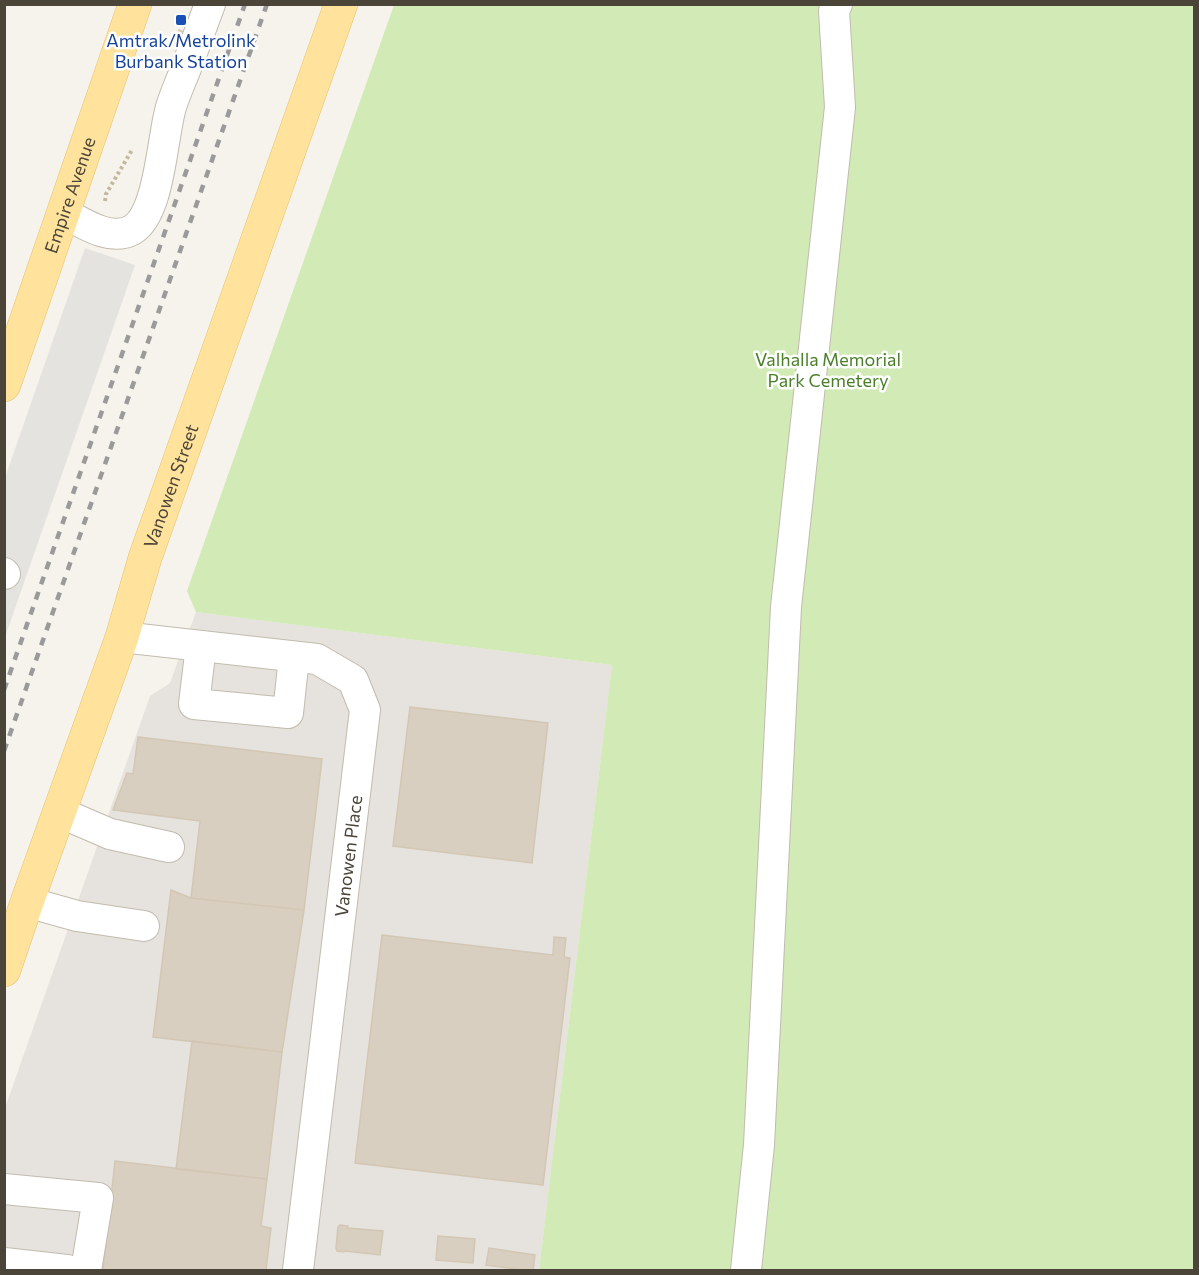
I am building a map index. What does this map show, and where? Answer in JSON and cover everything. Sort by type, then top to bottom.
[{"type":"main road","name":"Empire Avenue","points":[[4,385],[135,4]]},
{"type":"main road","name":"Vanowen Street","points":[[4,970],[122,637],[145,558],[341,4]]},
{"type":"street","points":[[64,213],[108,234],[125,233],[134,229],[145,218],[158,179],[171,105],[210,4]]},
{"type":"street","points":[[746,1270],[759,1145],[786,607],[840,107],[834,11],[837,4]]},
{"type":"street","name":"Vanowen Place","points":[[122,637],[317,659],[353,680],[365,710],[298,1270]]},
{"type":"street","points":[[201,646],[194,704],[288,713],[294,657]]},
{"type":"street","points":[[59,812],[110,834],[169,847]]},
{"type":"street","points":[[27,902],[77,916],[144,926]]},
{"type":"street","points":[[4,1190],[98,1198],[86,1270]]},
{"type":"street","points":[[4,1263],[67,1270]]},
{"type":"shaded area","points":[[85,248],[135,265],[5,637],[5,478]]},
{"type":"shaded area","points":[[196,612],[612,665],[539,1270],[5,1270],[5,1108],[150,696],[170,683]]},
{"type":"green space","name":"Valhalla Memorial Park Cemetery","points":[[394,5],[1194,5],[1194,1270],[539,1270],[612,665],[196,612],[187,591]]},
{"type":"building","points":[[179,30],[184,32],[179,47],[174,45]]},
{"type":"building","points":[[410,707],[548,723],[532,863],[393,846]]},
{"type":"building","points":[[138,737],[322,759],[304,910],[191,898],[200,821],[113,810],[127,773],[133,774]]},
{"type":"building","points":[[171,890],[191,898],[304,910],[282,1052],[153,1037]]},
{"type":"building","points":[[382,935],[553,955],[554,937],[566,938],[564,957],[570,958],[543,1185],[355,1163]]},
{"type":"building","points":[[192,1041],[282,1052],[267,1179],[176,1169]]},
{"type":"building","points":[[115,1161],[267,1179],[261,1226],[271,1228],[266,1270],[103,1270]]},
{"type":"building","points":[[340,1225],[348,1226],[347,1228],[383,1231],[380,1255],[337,1251]]},
{"type":"building","points":[[438,1236],[475,1239],[473,1263],[436,1260]]},
{"type":"building","points":[[489,1248],[535,1255],[533,1270],[486,1265]]},
{"type":"railway","points":[[4,690],[245,4]]},
{"type":"railway","points":[[4,751],[267,4]]},
{"type":"place","name":"Amtrak/Metrolink Burbank Station","points":[[181,20]]}]
